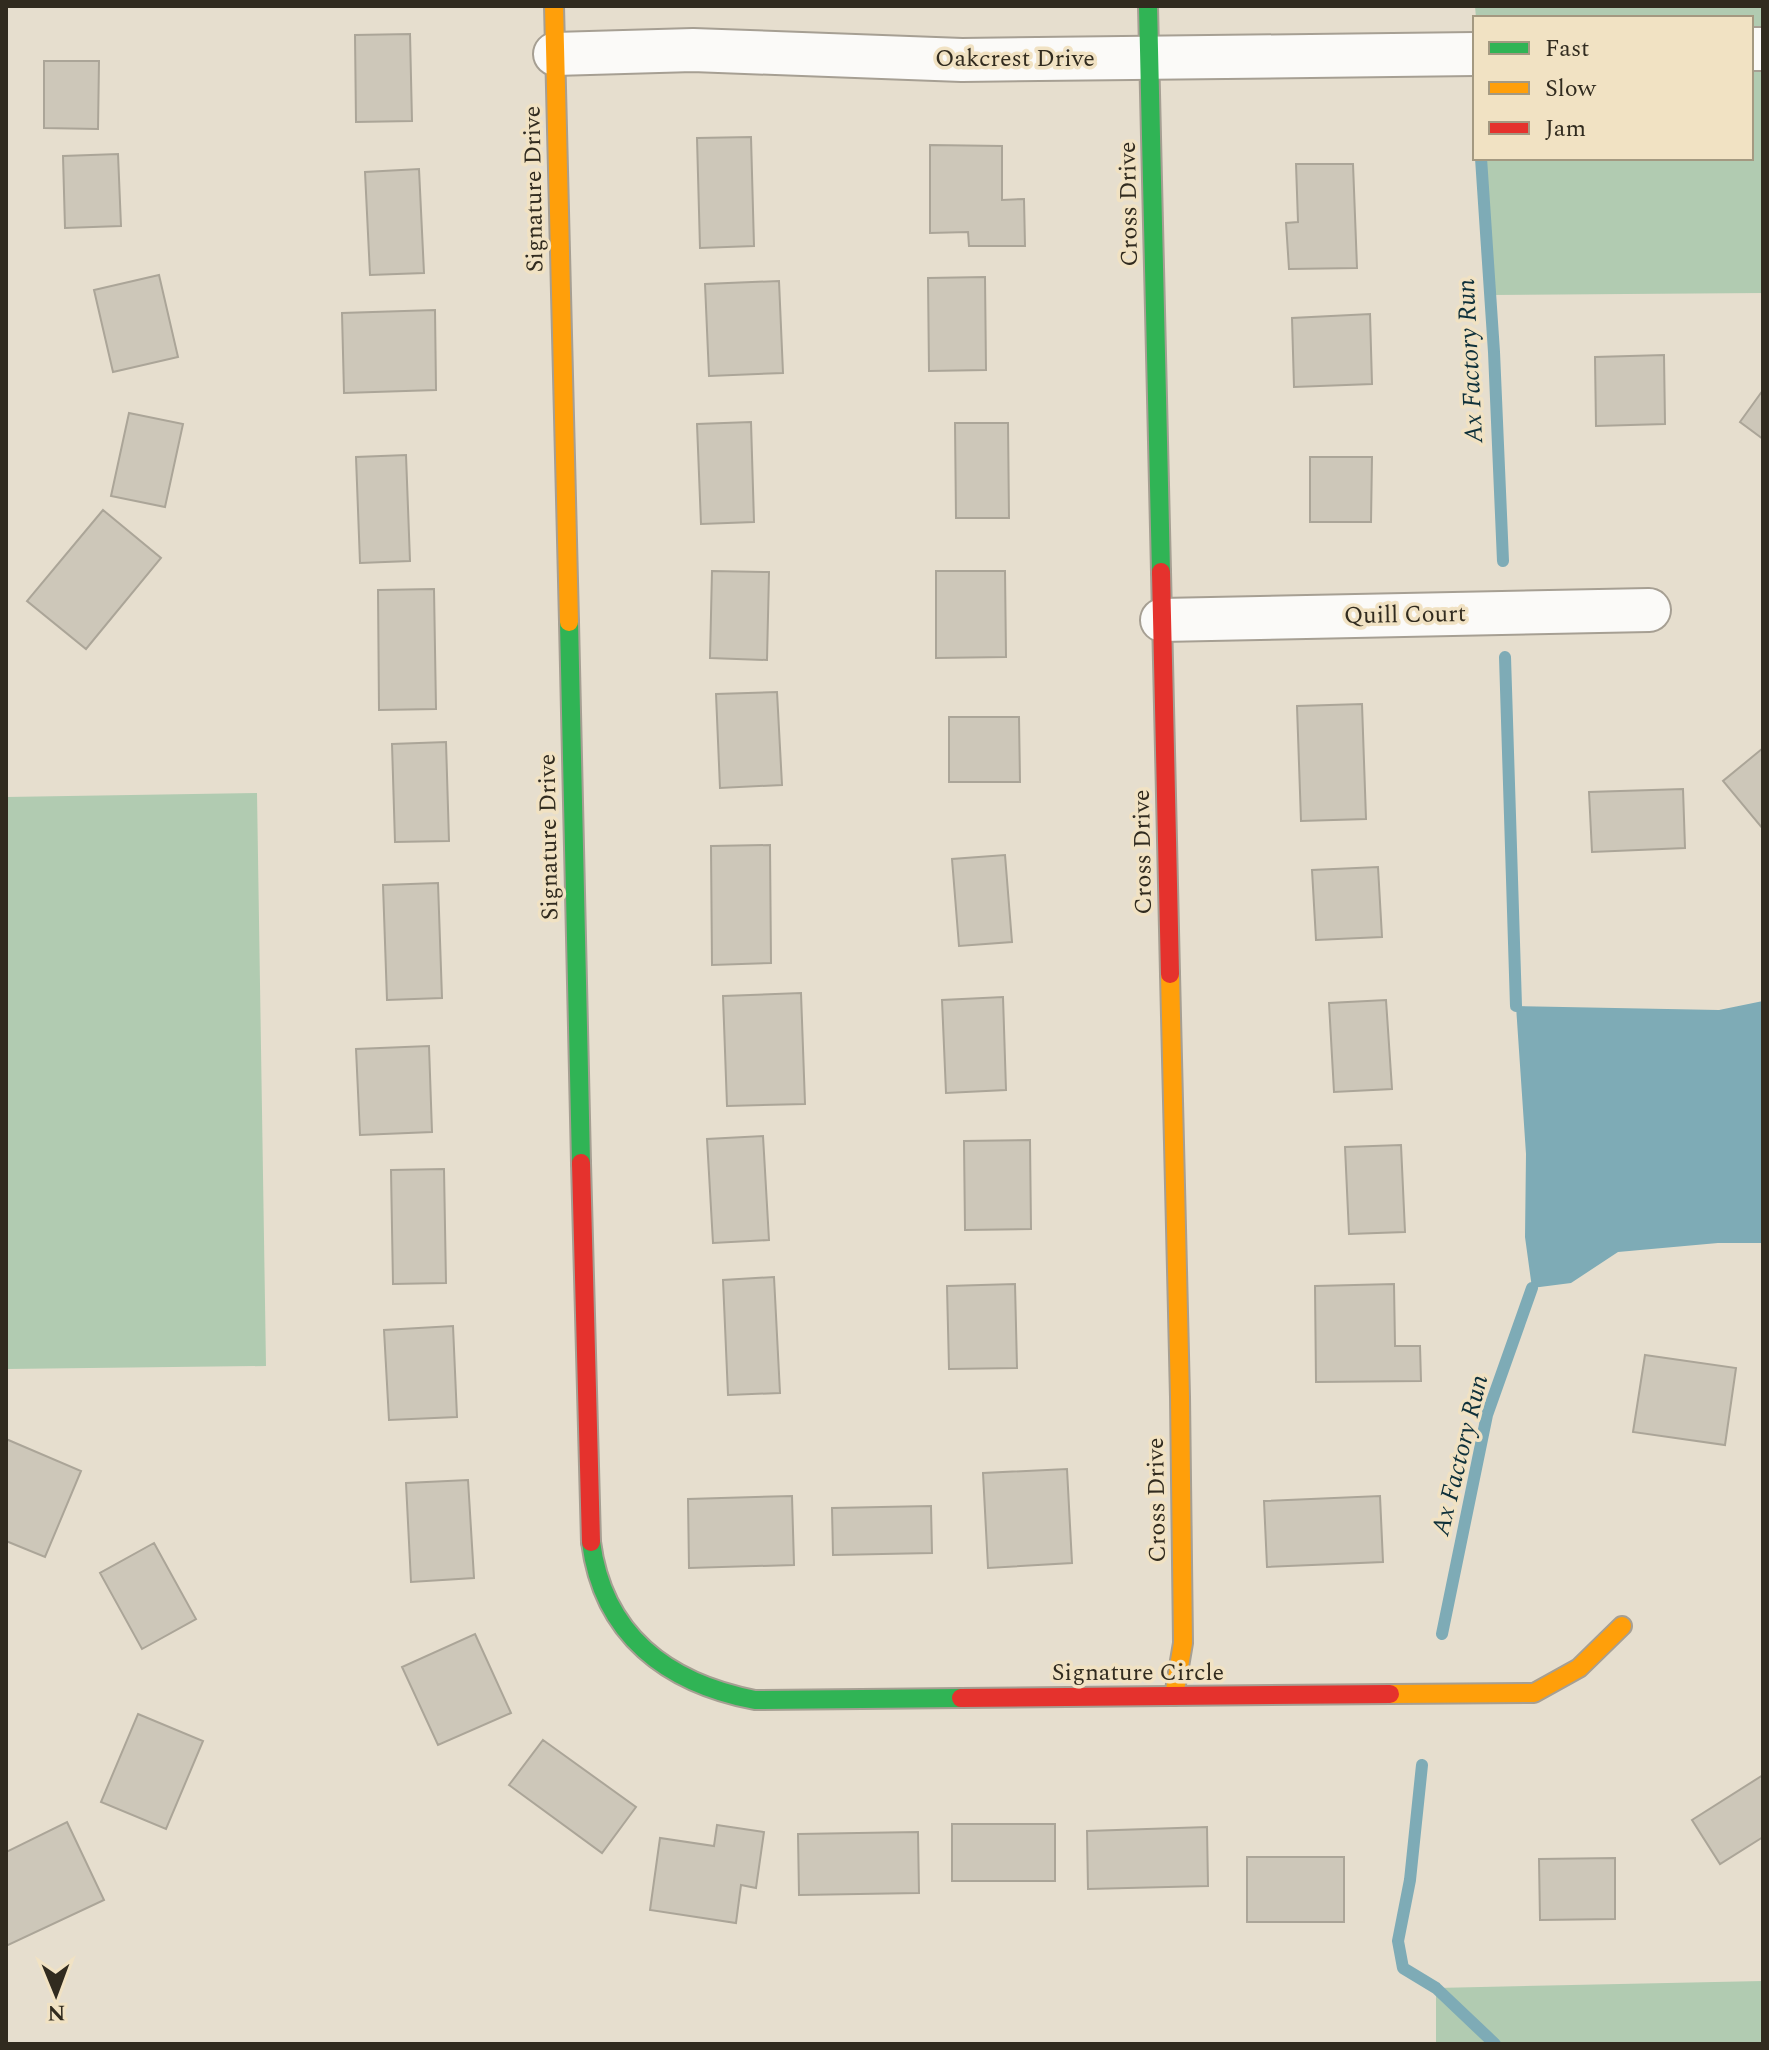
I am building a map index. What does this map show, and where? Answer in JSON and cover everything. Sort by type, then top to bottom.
[{"type":"street","name":"Signature Drive","points":[[554,6],[590,1535],[600,1583],[619,1621],[645,1651]]},
{"type":"street","name":"Cross Drive","points":[[1148,6],[1180,1397],[1183,1643],[1174,1696]]},
{"type":"street","name":"Oakcrest Drive","points":[[555,54],[693,50],[962,60],[1473,54]]},
{"type":"street","name":"Quill Court","points":[[1162,620],[1649,610]]},
{"type":"street","name":"Signature Circle","points":[[645,1651],[663,1667],[700,1687],[755,1700],[1534,1693],[1579,1668],[1622,1626]]},
{"type":"green space","points":[[1475,6],[1763,6],[1763,293],[1490,295],[1481,160],[1753,160],[1753,16],[1476,16]]},
{"type":"green space","points":[[257,793],[266,1366],[6,1369],[6,797]]},
{"type":"green space","points":[[1763,1981],[1763,2044],[1436,2044],[1436,1988]]},
{"type":"water","points":[[1763,1001],[1763,1243],[1718,1243],[1618,1252],[1571,1283],[1532,1288],[1525,1237],[1526,1154],[1516,1006],[1719,1010]]},
{"type":"building","points":[[410,34],[412,121],[356,122],[355,35]]},
{"type":"building","points":[[44,61],[99,61],[98,129],[44,128]]},
{"type":"building","points":[[751,137],[754,246],[700,248],[697,138]]},
{"type":"building","points":[[930,145],[1002,146],[1002,200],[1024,199],[1025,246],[969,246],[968,232],[930,233]]},
{"type":"building","points":[[118,154],[121,226],[65,228],[63,156]]},
{"type":"building","points":[[1296,164],[1353,164],[1357,268],[1289,269],[1286,223],[1298,222]]},
{"type":"building","points":[[419,169],[424,273],[370,275],[365,172]]},
{"type":"building","points":[[159,275],[178,357],[113,372],[94,290]]},
{"type":"building","points":[[985,277],[986,370],[929,371],[928,278]]},
{"type":"building","points":[[779,281],[783,373],[709,376],[705,284]]},
{"type":"building","points":[[435,310],[436,390],[344,393],[342,313]]},
{"type":"building","points":[[1370,314],[1372,384],[1294,387],[1292,318]]},
{"type":"building","points":[[1664,355],[1665,424],[1596,426],[1595,357]]},
{"type":"building","points":[[1763,390],[1763,439],[1740,422]]},
{"type":"building","points":[[129,413],[183,424],[165,507],[111,496]]},
{"type":"building","points":[[751,422],[754,522],[701,524],[697,424]]},
{"type":"building","points":[[955,423],[1008,423],[1009,518],[956,518]]},
{"type":"building","points":[[406,455],[410,561],[360,563],[356,457]]},
{"type":"building","points":[[1310,457],[1372,457],[1371,522],[1310,522]]},
{"type":"building","points":[[103,510],[161,558],[86,649],[27,601]]},
{"type":"building","points":[[712,571],[769,572],[767,660],[710,658]]},
{"type":"building","points":[[936,571],[1005,571],[1006,657],[936,658]]},
{"type":"building","points":[[434,589],[436,709],[379,710],[378,590]]},
{"type":"building","points":[[777,692],[782,785],[720,788],[716,694]]},
{"type":"building","points":[[1362,704],[1366,819],[1301,821],[1297,706]]},
{"type":"building","points":[[949,717],[1019,717],[1020,782],[949,782]]},
{"type":"building","points":[[446,742],[449,841],[395,842],[392,744]]},
{"type":"building","points":[[1763,748],[1763,829],[1723,781]]},
{"type":"building","points":[[1683,789],[1685,848],[1592,852],[1589,792]]},
{"type":"building","points":[[770,845],[771,963],[712,965],[711,846]]},
{"type":"building","points":[[1005,855],[1012,942],[959,946],[952,859]]},
{"type":"building","points":[[1378,867],[1382,937],[1316,940],[1312,870]]},
{"type":"building","points":[[438,883],[442,998],[387,1000],[383,885]]},
{"type":"building","points":[[801,993],[805,1104],[727,1106],[723,996]]},
{"type":"building","points":[[1003,997],[1006,1090],[946,1093],[942,1000]]},
{"type":"building","points":[[1386,1000],[1392,1089],[1334,1092],[1329,1003]]},
{"type":"building","points":[[429,1046],[432,1132],[360,1135],[356,1049]]},
{"type":"building","points":[[763,1136],[769,1240],[713,1243],[707,1139]]},
{"type":"building","points":[[1030,1140],[1031,1229],[965,1230],[964,1141]]},
{"type":"building","points":[[1401,1145],[1405,1232],[1349,1234],[1345,1147]]},
{"type":"building","points":[[444,1169],[446,1283],[393,1284],[391,1170]]},
{"type":"building","points":[[774,1277],[780,1393],[728,1395],[723,1280]]},
{"type":"building","points":[[1015,1284],[1017,1368],[949,1369],[947,1286]]},
{"type":"building","points":[[1394,1284],[1395,1346],[1420,1346],[1421,1381],[1316,1382],[1315,1286]]},
{"type":"building","points":[[453,1326],[457,1417],[389,1420],[384,1330]]},
{"type":"building","points":[[1645,1355],[1736,1368],[1725,1445],[1633,1432]]},
{"type":"building","points":[[6,1439],[81,1471],[45,1557],[6,1541]]},
{"type":"building","points":[[1067,1469],[1072,1563],[988,1568],[983,1473]]},
{"type":"building","points":[[468,1480],[474,1578],[411,1582],[406,1483]]},
{"type":"building","points":[[792,1496],[794,1565],[689,1568],[688,1499]]},
{"type":"building","points":[[1380,1496],[1383,1562],[1267,1567],[1264,1501]]},
{"type":"building","points":[[931,1506],[932,1553],[833,1555],[832,1508]]},
{"type":"building","points":[[154,1543],[196,1619],[142,1649],[100,1573]]},
{"type":"building","points":[[475,1634],[511,1713],[438,1745],[402,1667]]},
{"type":"building","points":[[138,1714],[203,1741],[166,1829],[101,1802]]},
{"type":"building","points":[[543,1740],[636,1807],[602,1853],[509,1785]]},
{"type":"building","points":[[1763,1775],[1763,1837],[1720,1864],[1692,1820]]},
{"type":"building","points":[[67,1822],[104,1900],[6,1946],[6,1852]]},
{"type":"building","points":[[952,1824],[1055,1824],[1055,1881],[952,1881]]},
{"type":"building","points":[[717,1825],[764,1832],[756,1888],[741,1885],[736,1923],[650,1910],[660,1838],[714,1846]]},
{"type":"building","points":[[1207,1827],[1208,1886],[1088,1889],[1087,1831]]},
{"type":"building","points":[[918,1832],[919,1893],[799,1895],[798,1834]]},
{"type":"building","points":[[1247,1857],[1344,1857],[1344,1922],[1247,1922]]},
{"type":"building","points":[[1615,1858],[1615,1919],[1540,1920],[1539,1859]]},
{"type":"waterway","name":"Ax Factory Run","points":[[1481,160],[1503,561]]},
{"type":"waterway","name":"Ax Factory Run","points":[[1505,657],[1516,1006]]},
{"type":"waterway","name":"Ax Factory Run","points":[[1442,1634],[1487,1415],[1532,1288]]},
{"type":"waterway","name":"Ax Factory Run","points":[[1422,1765],[1410,1880],[1398,1941],[1403,1968],[1436,1988],[1495,2044]]},
{"type":"traffic: fast","points":[[1148,6],[1161,572]]},
{"type":"traffic: fast","points":[[569,622],[581,1163]]},
{"type":"traffic: fast","points":[[591,1542],[598,1575],[609,1604],[625,1628],[644,1650],[694,1681],[755,1700],[961,1698]]},
{"type":"traffic: slow","points":[[554,6],[569,622]]},
{"type":"traffic: slow","points":[[1170,974],[1183,1643],[1174,1696]]},
{"type":"traffic: slow","points":[[1390,1694],[1534,1693],[1579,1668],[1622,1626]]},
{"type":"traffic: jam","points":[[1161,572],[1170,974]]},
{"type":"traffic: jam","points":[[581,1163],[591,1542]]},
{"type":"traffic: jam","points":[[961,1698],[1390,1694]]}]
